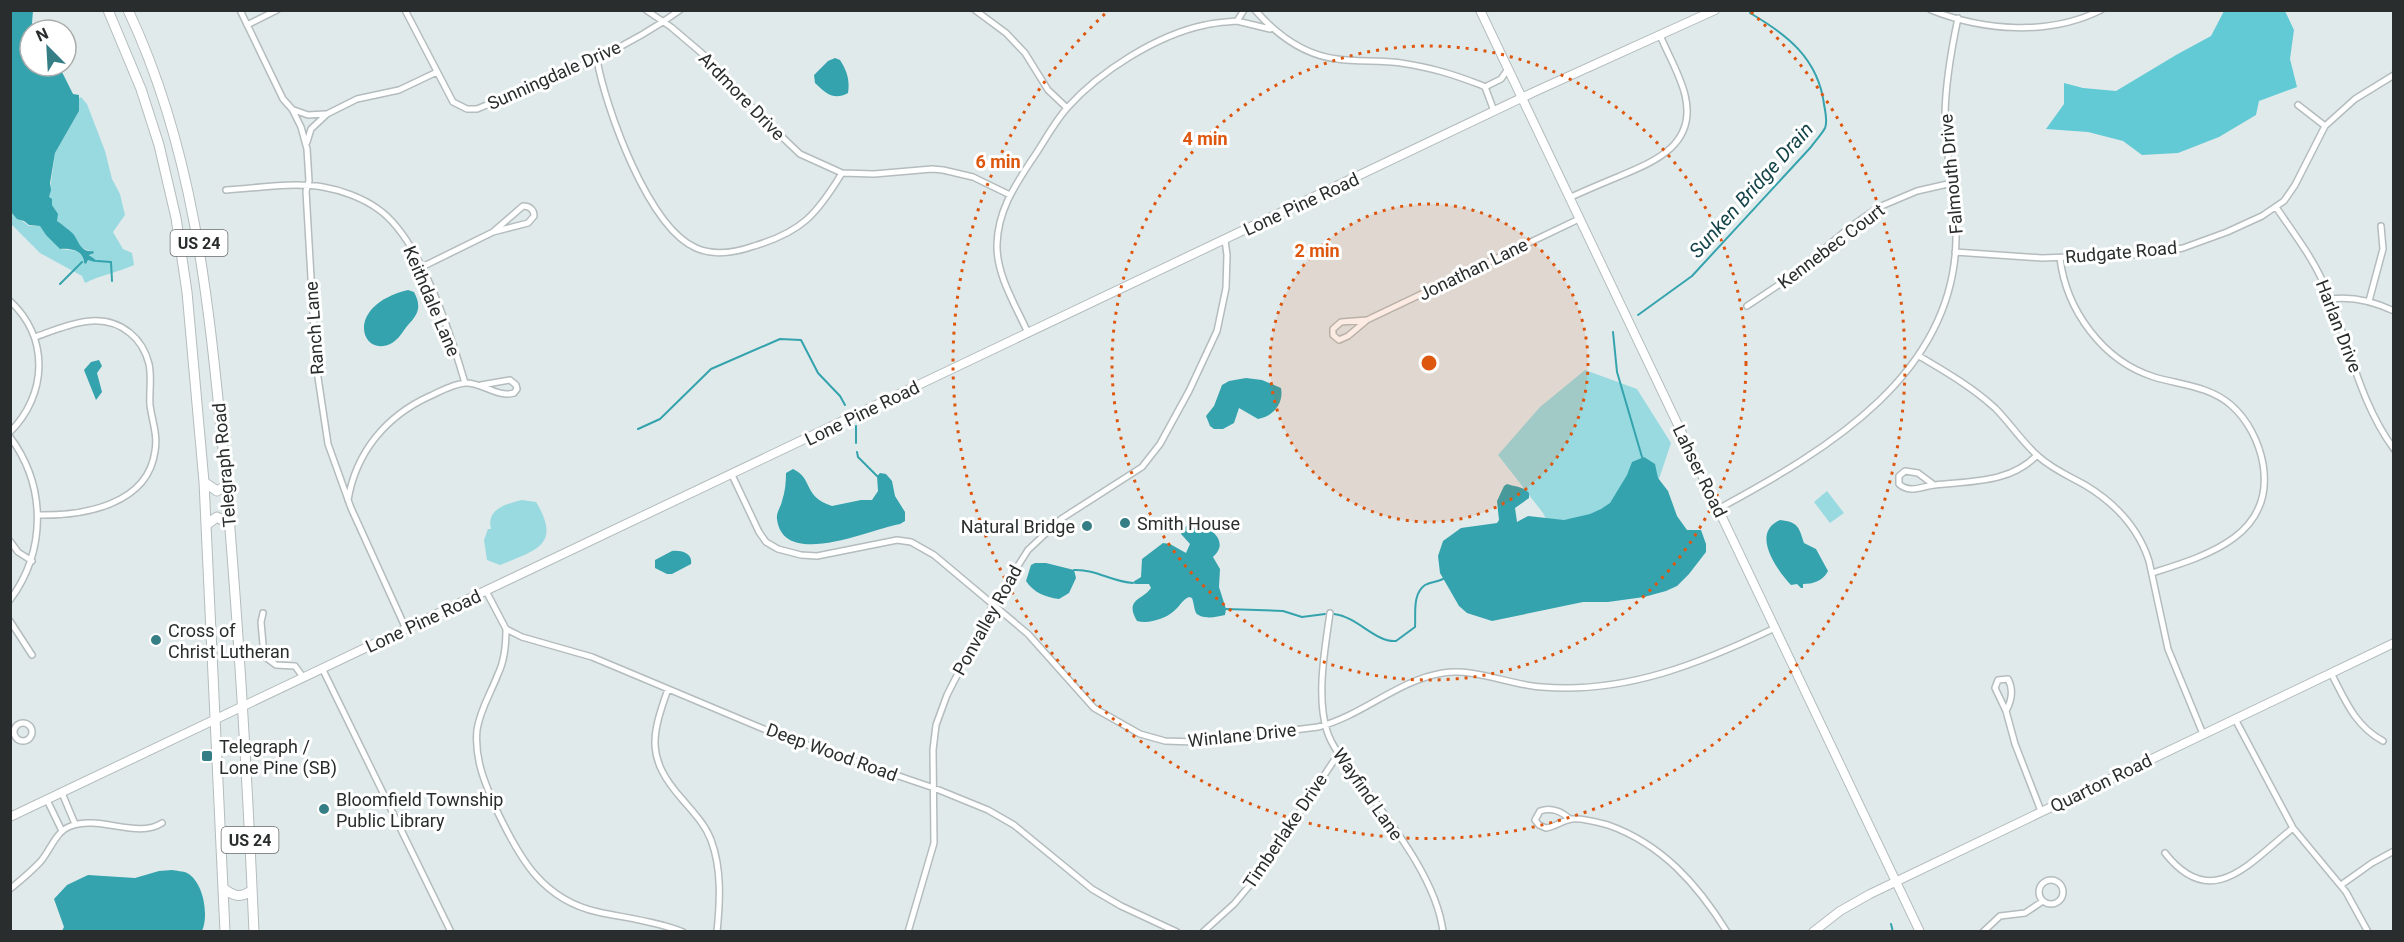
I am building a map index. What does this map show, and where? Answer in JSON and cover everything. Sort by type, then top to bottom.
[{"type":"highway","name":"Telegraph Road","points":[[108,10],[149,112],[163,160],[176,218],[187,292],[204,482],[225,932]]},
{"type":"highway","name":"Telegraph Road","points":[[128,10],[168,110],[183,161],[195,219],[211,331],[230,525],[243,706],[254,932]]},
{"type":"highway","points":[[204,482],[214,490],[220,490],[226,486]]},
{"type":"highway","points":[[206,525],[217,517],[230,525]]},
{"type":"highway","points":[[223,888],[240,896],[252,890]]},
{"type":"street","name":"Ranch Lane","points":[[240,10],[283,99],[292,109],[307,143],[312,308],[321,405],[328,444],[348,501],[406,629]]},
{"type":"street","points":[[247,25],[277,10]]},
{"type":"street","name":"Sunningdale Drive","points":[[405,10],[453,102],[467,110],[477,109],[597,60],[663,23],[680,10]]},
{"type":"street","name":"Ardmore Drive","points":[[646,10],[711,61],[795,150],[811,160],[842,173]]},
{"type":"street","points":[[975,10],[1006,33],[1025,54],[1042,82],[1067,108]]},
{"type":"street","points":[[1237,21],[1244,10]]},
{"type":"street","points":[[1255,10],[1282,38],[1334,59],[1398,63],[1444,70],[1485,87],[1494,111]]},
{"type":"street","name":"Lahser Road","points":[[1480,10],[1920,932]]},
{"type":"street","name":"Lone Pine Road","points":[[10,817],[1494,111],[1715,10]]},
{"type":"street","points":[[1931,10],[1958,18],[2006,27],[2038,28],[2071,23],[2101,10]]},
{"type":"street","name":"Falmouth Drive","points":[[1718,509],[1796,465],[1845,430],[1883,398],[1919,356],[1931,336],[1944,305],[1956,252],[1956,214],[1946,128],[1945,94],[1958,18]]},
{"type":"street","points":[[1028,333],[999,261],[998,231],[1001,216],[1010,195],[1067,108],[1116,66],[1150,45],[1182,31],[1204,25],[1237,21],[1272,29]]},
{"type":"street","points":[[1569,198],[1652,163],[1666,153],[1680,137],[1685,120],[1686,103],[1681,83],[1660,35]]},
{"type":"street","points":[[597,60],[605,98],[634,168],[667,224],[680,238],[697,249],[732,252],[761,244],[792,231],[814,213],[842,173],[874,174],[944,170],[972,177],[1010,195]]},
{"type":"street","points":[[1485,87],[1501,79],[1508,69]]},
{"type":"street","points":[[307,143],[311,129],[327,114],[357,99],[399,90],[437,72]]},
{"type":"street","name":"Rudgate Road","points":[[1956,252],[2022,258],[2145,254],[2183,248],[2253,221],[2290,195],[2325,126],[2355,99],[2394,75]]},
{"type":"street","points":[[2298,105],[2325,126]]},
{"type":"street","points":[[292,109],[308,115],[327,114]]},
{"type":"street","name":"Kennebec Court","points":[[1747,306],[1792,276],[1869,213],[1902,196],[1952,183]]},
{"type":"street","name":"Keithdale Lane","points":[[226,190],[308,186],[343,192],[378,209],[400,232],[422,267],[465,383]]},
{"type":"street","points":[[422,267],[493,232],[528,223],[534,216],[533,211],[529,207],[522,206],[493,232]]},
{"type":"street","name":"Harlan Drive","points":[[2276,207],[2310,258],[2330,299],[2366,397],[2394,449]]},
{"type":"street","name":"Jonathan Lane","points":[[1367,320],[1337,324],[1333,328],[1333,335],[1339,340],[1345,339],[1367,320],[1579,219]]},
{"type":"street","points":[[2369,301],[2383,249],[2381,226]]},
{"type":"street","name":"Ponvalley Road","points":[[908,932],[934,843],[933,763],[938,718],[993,605],[1023,556],[1050,528],[1073,510],[1133,474],[1156,452],[1217,332],[1226,288],[1225,240]]},
{"type":"street","points":[[2060,258],[2068,289],[2076,308],[2092,333],[2105,347],[2141,372],[2204,389],[2224,400],[2248,425],[2261,456],[2264,473],[2263,495],[2256,513],[2244,530],[2213,552],[2152,573]]},
{"type":"street","points":[[2330,299],[2369,301],[2394,311]]},
{"type":"street","points":[[10,301],[26,320],[35,337],[39,357],[38,385],[29,409],[10,432]]},
{"type":"street","points":[[35,337],[93,320],[118,325],[134,336],[143,348],[151,374],[150,406],[156,443],[148,471],[139,485],[126,496],[85,512],[71,515],[38,515]]},
{"type":"street","points":[[1919,356],[1976,392],[2002,415],[2037,455],[2054,469],[2101,496],[2119,511],[2141,541],[2152,573],[2168,649],[2203,734]]},
{"type":"street","points":[[348,501],[357,466],[376,435],[394,417],[417,402],[465,383],[481,385],[504,395],[514,393],[517,388],[510,380],[481,385]]},
{"type":"street","points":[[10,437],[29,472],[38,515],[32,561],[22,584],[10,600]]},
{"type":"street","points":[[1934,485],[1913,471],[1905,471],[1899,476],[1899,484],[1906,489],[1981,480],[2004,475],[2023,467],[2037,455]]},
{"type":"street","name":"Winlane Drive","points":[[732,475],[766,542],[778,549],[801,555],[817,556],[887,541],[911,542],[944,562],[1028,634],[1094,708],[1140,734],[1165,741],[1196,742],[1326,725],[1411,683],[1435,674],[1466,672],[1519,684],[1554,688],[1616,685],[1685,668],[1775,628]]},
{"type":"street","points":[[10,541],[18,552],[32,561]]},
{"type":"street","points":[[486,591],[506,629],[502,663],[478,722],[477,750],[486,788],[519,855],[547,886],[569,902],[596,912],[682,932]]},
{"type":"street","points":[[263,613],[261,622],[264,656],[274,665],[296,667],[303,677]]},
{"type":"street","name":"Wayfind Lane","points":[[1330,613],[1324,663],[1323,703],[1326,725],[1339,753],[1417,865],[1439,909],[1443,932]]},
{"type":"street","points":[[10,621],[32,655]]},
{"type":"street","name":"Deep Wood Road","points":[[506,629],[522,638],[592,657],[778,735],[974,803],[1006,819],[1092,889],[1121,906],[1177,932]]},
{"type":"street","name":"Quarton Road","points":[[1813,932],[1848,906],[1895,881],[2394,643]]},
{"type":"street","points":[[322,668],[451,932]]},
{"type":"street","points":[[2331,673],[2358,721],[2369,734],[2384,741]]},
{"type":"street","points":[[2006,711],[2010,704],[2012,688],[2008,679],[2003,678],[1998,680],[1995,688],[2006,711],[2015,744],[2041,811]]},
{"type":"street","points":[[668,689],[654,733],[655,753],[667,781],[696,815],[711,840],[718,870],[720,898],[717,932]]},
{"type":"street","points":[[2235,719],[2293,828],[2341,885],[2368,932]]},
{"type":"street","points":[[10,720],[16,725]]},
{"type":"street","name":"Timberlake Drive","points":[[1203,932],[1234,904],[1255,879],[1339,753]]},
{"type":"street","points":[[62,793],[75,824]]},
{"type":"street","points":[[47,800],[62,831]]},
{"type":"street","points":[[1570,819],[1563,812],[1553,809],[1540,811],[1536,820],[1539,825],[1546,828],[1570,819],[1585,820],[1618,829],[1660,853],[1697,889],[1726,932]]},
{"type":"street","points":[[10,889],[41,861],[62,831],[75,824],[151,828],[162,823]]},
{"type":"street","points":[[2164,853],[2176,868],[2188,876],[2199,880],[2217,881],[2241,869],[2293,828]]},
{"type":"street","points":[[2341,885],[2394,851]]},
{"type":"street","points":[[2051,880],[2059,884],[2063,892],[2060,900],[2051,904],[2043,901],[2039,892],[2042,884],[2051,880]]},
{"type":"street","points":[[1983,932],[2000,916],[2025,913],[2043,901]]},
{"type":"shaded area","points":[[10,11],[33,11],[32,18],[18,18],[18,78],[65,78],[73,94],[79,95],[79,111],[55,153],[49,197],[58,214],[57,221],[73,234],[83,249],[93,251],[94,253],[89,255],[97,261],[88,260],[86,264],[84,263],[80,253],[60,249],[40,226],[29,225],[17,219],[11,212]]},
{"type":"shaded area","points":[[2224,11],[2285,11],[2294,30],[2290,59],[2297,87],[2259,101],[2256,115],[2219,137],[2178,153],[2142,155],[2123,141],[2088,132],[2046,129],[2064,104],[2064,83],[2083,88],[2116,91],[2211,36]]},
{"type":"shaded area","points":[[835,58],[840,60],[849,84],[848,93],[838,96],[830,95],[822,90],[815,83],[814,75],[828,61]]},
{"type":"shaded area","points":[[81,97],[87,104],[105,151],[125,215],[113,232],[123,249],[132,253],[134,265],[85,283],[82,276],[40,253],[11,224],[10,212],[29,226],[40,226],[60,249],[78,251],[83,256],[84,263],[86,264],[88,260],[97,261],[91,258],[90,251],[82,248],[71,233],[57,221],[49,197],[55,153],[79,111],[78,99]]},
{"type":"shaded area","points":[[408,290],[414,292],[418,302],[418,310],[414,317],[392,343],[381,346],[373,344],[366,338],[364,329],[366,318],[373,307],[387,298]]},
{"type":"shaded area","points":[[99,360],[102,366],[97,373],[102,392],[96,400],[84,370],[91,362]]},
{"type":"shaded area","points":[[1585,370],[1637,389],[1671,443],[1652,500],[1557,541],[1543,513],[1498,455],[1540,407]]},
{"type":"shaded area","points":[[1246,378],[1262,380],[1281,388],[1279,404],[1273,412],[1258,419],[1239,408],[1234,423],[1223,429],[1214,429],[1210,426],[1206,416],[1214,406],[1222,385],[1229,381]]},
{"type":"shaded area","points":[[1644,457],[1655,464],[1658,478],[1668,491],[1677,516],[1687,530],[1701,530],[1706,544],[1706,552],[1677,586],[1644,597],[1608,602],[1583,602],[1492,621],[1467,613],[1459,606],[1440,573],[1438,556],[1443,541],[1461,528],[1497,523],[1499,520],[1497,501],[1504,486],[1507,484],[1519,487],[1529,493],[1529,498],[1515,508],[1517,522],[1528,516],[1564,520],[1590,514],[1610,503],[1632,462]]},
{"type":"shaded area","points":[[793,469],[804,478],[816,497],[832,506],[872,500],[878,491],[877,476],[880,473],[886,474],[892,481],[895,496],[905,512],[905,521],[830,542],[811,544],[795,542],[783,534],[777,519],[786,484],[786,473]]},
{"type":"shaded area","points":[[1827,491],[1844,513],[1830,523],[1814,502]]},
{"type":"shaded area","points":[[522,500],[536,502],[543,516],[546,537],[534,550],[500,565],[487,560],[484,540],[488,529],[491,529],[491,517],[494,512],[504,506]]},
{"type":"shaded area","points":[[1780,520],[1795,524],[1804,543],[1816,549],[1828,571],[1821,580],[1803,584],[1801,588],[1797,584],[1791,585],[1779,570],[1769,552],[1767,534],[1771,526]]},
{"type":"shaded area","points":[[1192,523],[1211,530],[1219,540],[1218,551],[1213,557],[1220,569],[1219,587],[1226,609],[1225,615],[1202,617],[1196,613],[1192,598],[1189,597],[1166,616],[1152,621],[1137,621],[1134,604],[1151,588],[1149,584],[1133,582],[1141,577],[1142,559],[1163,543],[1170,544],[1186,553],[1190,544],[1181,534],[1186,526]]},
{"type":"shaded area","points":[[672,551],[688,555],[691,564],[672,574],[655,568],[655,560]]},
{"type":"shaded area","points":[[1046,563],[1074,570],[1076,578],[1069,593],[1059,599],[1045,596],[1033,589],[1026,581],[1031,565]]},
{"type":"shaded area","points":[[172,870],[187,873],[198,884],[205,908],[202,931],[62,931],[64,927],[54,899],[67,885],[88,875],[135,878]]},
{"type":"waterway","name":"Sunken Bridge Drain","points":[[1638,315],[1692,276],[1811,147],[1825,128],[1826,116],[1821,88],[1808,61],[1777,30],[1750,13]]},
{"type":"waterway","points":[[97,261],[111,262],[112,281]]},
{"type":"waterway","points":[[60,284],[82,262]]},
{"type":"waterway","name":"Sunken Bridge Drain","points":[[1613,332],[1617,372],[1642,457]]},
{"type":"waterway","points":[[638,429],[660,419],[711,369],[780,339],[801,340],[818,373],[840,396],[845,405]]},
{"type":"waterway","points":[[856,426],[856,443]]},
{"type":"waterway","points":[[857,452],[858,457],[877,476]]},
{"type":"waterway","points":[[1074,570],[1090,571],[1133,583]]},
{"type":"waterway","name":"Sunken Bridge Drain","points":[[1334,614],[1351,620],[1381,638],[1396,641],[1415,627],[1416,604],[1421,589],[1427,584],[1443,579]]},
{"type":"waterway","name":"Sunken Bridge Drain","points":[[1226,609],[1283,611],[1302,617],[1325,614]]},
{"type":"waterway","points":[[1891,924],[1893,932]]},
{"type":"place","name":"Smith House","points":[[1125,523]]},
{"type":"place","name":"Natural Bridge","points":[[1087,526]]},
{"type":"place","name":"Cross of Christ Lutheran","points":[[156,640]]},
{"type":"place","name":"Telegraph / Lone Pine (SB)","points":[[207,756]]},
{"type":"place","name":"Bloomfield Township Public Library","points":[[324,809]]}]
